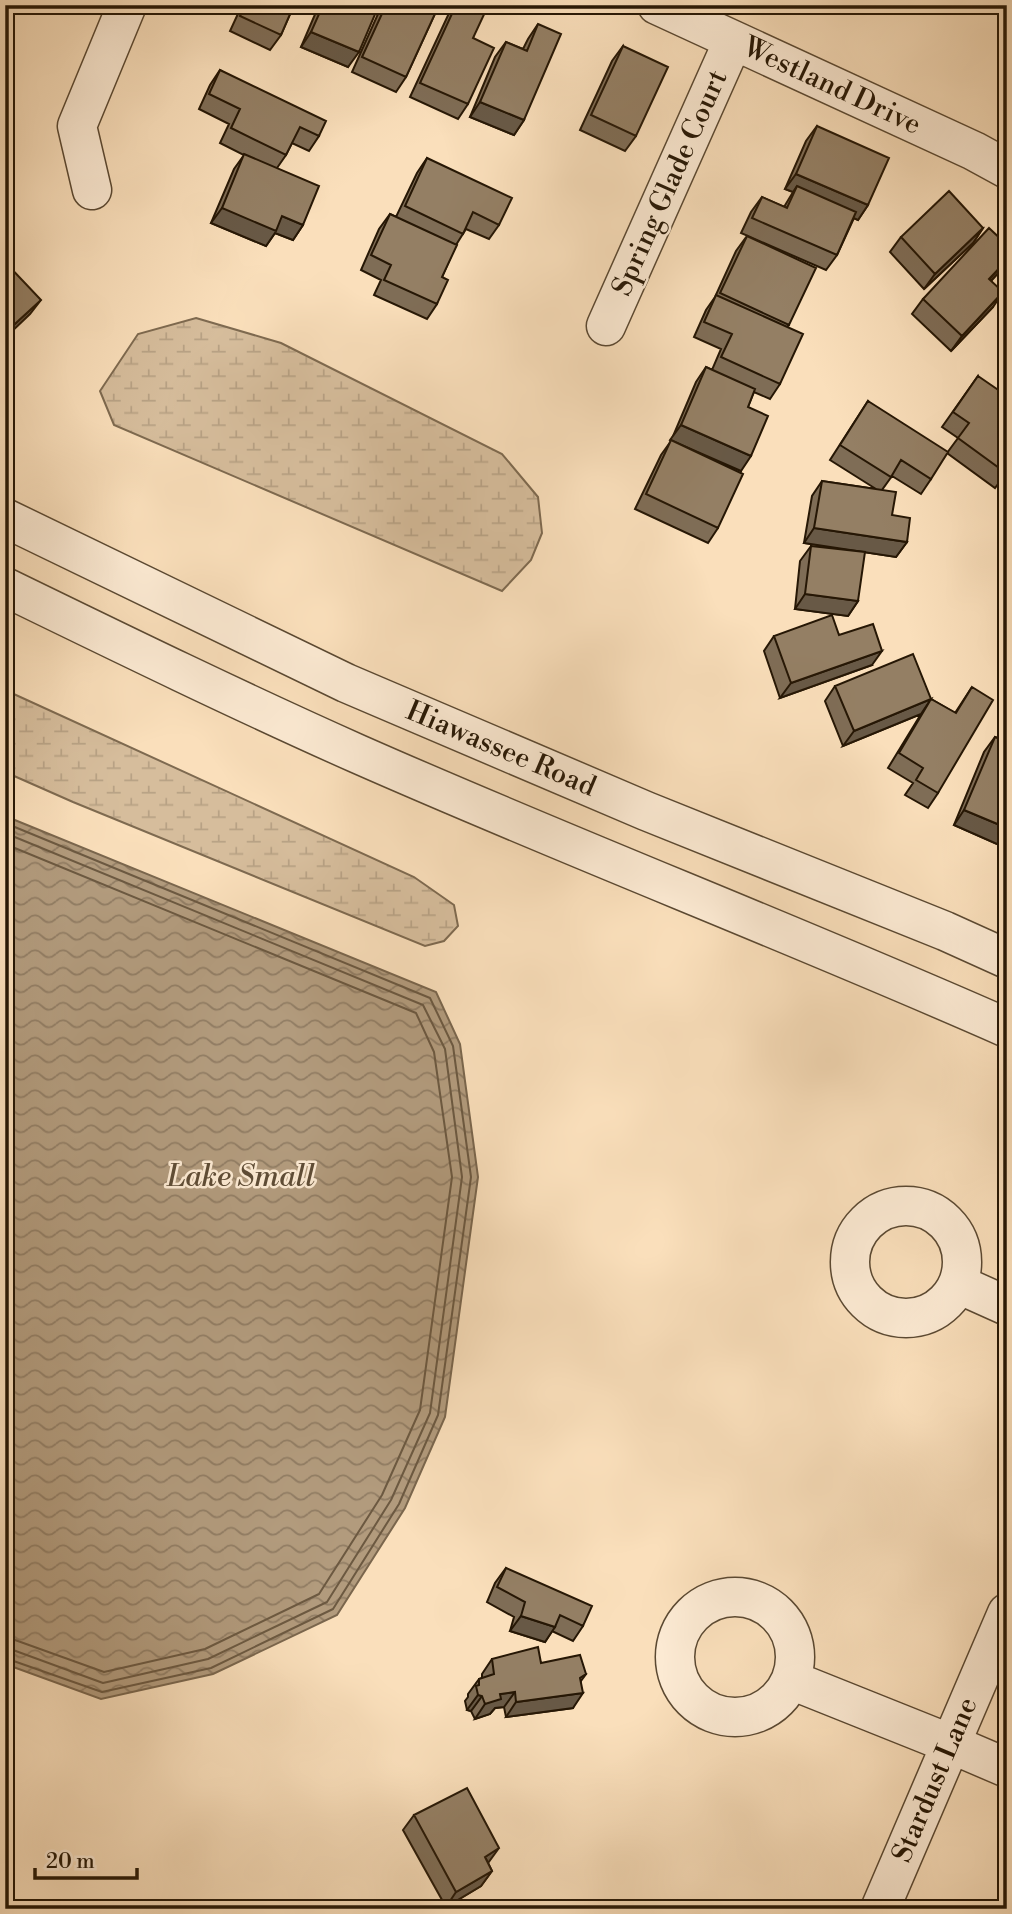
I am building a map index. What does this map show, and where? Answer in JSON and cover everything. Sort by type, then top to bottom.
[{"type":"street","points":[[92,190],[77,126],[127,5]]},
{"type":"street","name":"Westland Drive","points":[[657,5],[1007,169]]},
{"type":"street","name":"Spring Glade Court","points":[[606,326],[733,41]]},
{"type":"street","name":"Hiawassee Road","points":[[5,518],[346,683],[646,811],[945,931],[1007,959]]},
{"type":"street","points":[[5,587],[357,753],[1007,1028]]},
{"type":"street","points":[[958,1284],[1007,1306]]},
{"type":"street","name":"Stardust Lane","points":[[880,1909],[1007,1613]]},
{"type":"street","points":[[791,1680],[1007,1768]]},
{"type":"green space","points":[[196,318],[281,343],[502,454],[538,497],[542,533],[531,560],[502,591],[114,425],[100,391],[138,334]]},
{"type":"green space","points":[[5,690],[414,877],[454,905],[458,926],[444,941],[425,946],[5,772]]},
{"type":"water","name":"Lake Small","points":[[5,816],[436,992],[460,1044],[478,1177],[445,1417],[405,1508],[337,1615],[213,1674],[101,1699],[5,1664]]},
{"type":"building","points":[[245,5],[294,5],[281,35],[240,16]]},
{"type":"building","points":[[323,5],[379,5],[359,52],[311,32]]},
{"type":"building","points":[[386,5],[439,5],[406,77],[362,57]]},
{"type":"building","points":[[456,5],[480,5],[487,8],[473,38],[494,48],[468,104],[420,83]]},
{"type":"building","points":[[538,24],[561,34],[524,120],[480,102],[506,42],[527,51]]},
{"type":"building","points":[[623,46],[668,67],[636,136],[591,115]]},
{"type":"building","points":[[220,70],[326,121],[319,136],[300,127],[286,155],[231,128],[240,109],[209,94]]},
{"type":"building","points":[[817,126],[889,158],[868,205],[796,174]]},
{"type":"building","points":[[244,154],[319,186],[303,225],[282,216],[276,231],[222,208]]},
{"type":"building","points":[[427,158],[512,198],[499,225],[473,212],[463,234],[405,206]]},
{"type":"building","points":[[797,186],[856,212],[837,255],[752,218],[762,197],[787,208]]},
{"type":"building","points":[[949,191],[983,228],[935,274],[901,237]]},
{"type":"building","points":[[390,214],[457,245],[442,277],[448,280],[437,304],[384,280],[391,265],[371,255]]},
{"type":"building","points":[[989,228],[1007,245],[1007,260],[989,279],[1003,292],[962,336],[923,299]]},
{"type":"building","points":[[747,236],[816,268],[789,325],[720,293]]},
{"type":"building","points":[[5,262],[41,300],[5,333]]},
{"type":"building","points":[[716,295],[803,334],[780,384],[721,357],[732,334],[704,322]]},
{"type":"building","points":[[706,367],[755,389],[748,407],[768,416],[751,456],[681,425]]},
{"type":"building","points":[[978,376],[1007,396],[1006,473],[958,438],[969,423],[953,412]]},
{"type":"building","points":[[868,401],[948,452],[931,479],[901,460],[891,477],[840,445]]},
{"type":"building","points":[[671,440],[743,474],[718,528],[646,494]]},
{"type":"building","points":[[822,481],[896,492],[892,515],[910,518],[907,542],[814,528]]},
{"type":"building","points":[[811,546],[865,552],[858,601],[805,594]]},
{"type":"building","points":[[832,615],[839,635],[873,624],[882,651],[791,683],[774,636]]},
{"type":"building","points":[[913,654],[931,699],[854,731],[835,686]]},
{"type":"building","points":[[972,687],[993,700],[938,793],[916,780],[923,768],[899,753],[931,699],[956,713]]},
{"type":"building","points":[[995,737],[1007,742],[1007,828],[964,810]]},
{"type":"building","points":[[506,1568],[592,1606],[583,1626],[560,1615],[555,1627],[521,1616],[525,1602],[497,1587]]},
{"type":"building","points":[[538,1647],[541,1663],[580,1655],[586,1674],[580,1678],[583,1693],[516,1702],[515,1692],[500,1694],[501,1699],[485,1704],[482,1696],[478,1695],[476,1686],[479,1685],[479,1679],[494,1674],[492,1659]]},
{"type":"building","points":[[467,1788],[499,1848],[485,1857],[492,1871],[456,1892],[414,1815]]}]
